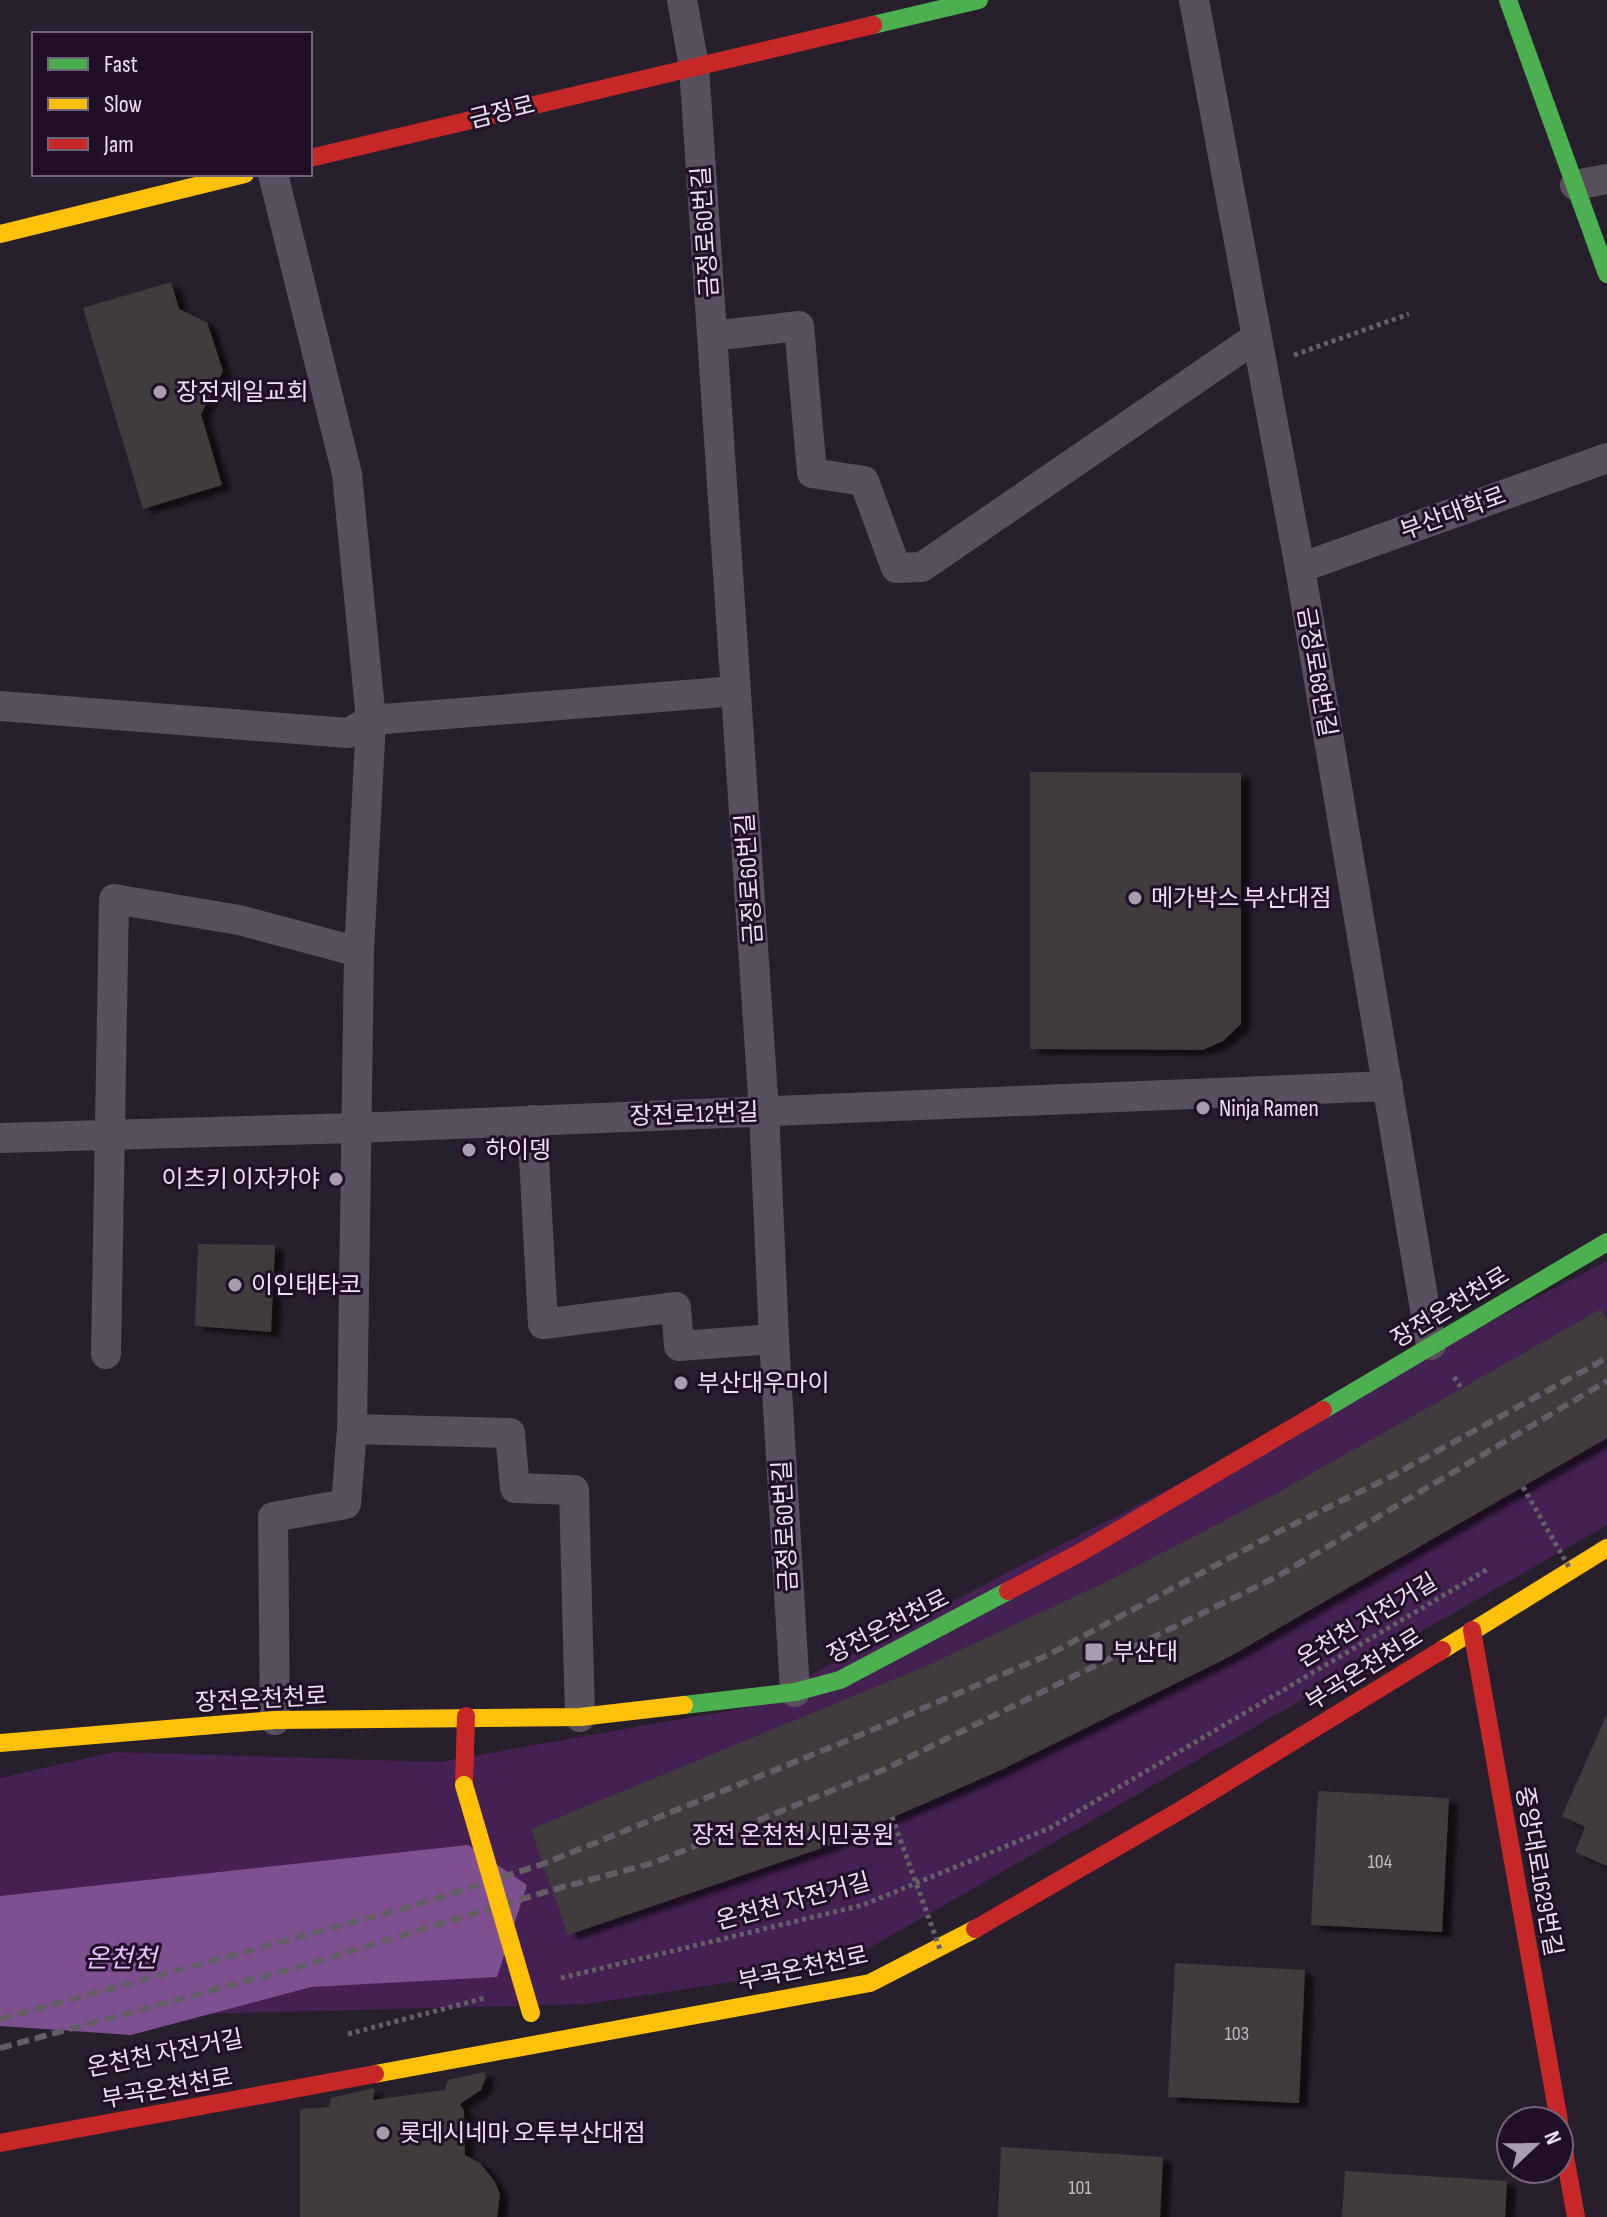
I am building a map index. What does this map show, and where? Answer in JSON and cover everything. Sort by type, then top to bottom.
[{"type":"main road","name":"금정로","points":[[312,158],[979,0]]},
{"type":"main road","points":[[1508,0],[1607,274]]},
{"type":"main road","points":[[0,234],[237,176]]},
{"type":"main road","name":"장전온천천로","points":[[0,1743],[275,1720],[580,1717],[795,1692],[840,1680],[1083,1551],[1607,1242]]},
{"type":"main road","name":"부곡온천천로","points":[[0,2143],[870,1983],[940,1949],[1186,1807],[1607,1548]]},
{"type":"main road","name":"중앙대로1629번길","points":[[1472,1630],[1556,2105]]},
{"type":"main road","points":[[466,1716],[464,1785],[540,2044]]},
{"type":"main road","name":"중앙대로1629번길","points":[[1570,2185],[1576,2217]]},
{"type":"street","points":[[682,0],[694,66]]},
{"type":"street","name":"금정로68번길","points":[[1194,0],[1300,568],[1431,1345]]},
{"type":"street","name":"금정로60번길","points":[[694,66],[764,1111],[795,1692]]},
{"type":"street","points":[[273,176],[347,474],[371,720],[359,952],[352,1429],[346,1504],[273,1517],[275,1720]]},
{"type":"street","points":[[1575,185],[1607,179]]},
{"type":"street","points":[[712,336],[799,326],[812,473],[864,481],[896,568],[922,567],[1260,352]]},
{"type":"street","name":"부산대학로","points":[[1300,568],[1607,458]]},
{"type":"street","points":[[0,706],[348,733],[371,720],[736,691]]},
{"type":"street","points":[[106,1354],[114,899],[239,920],[359,952]]},
{"type":"street","name":"장전로12번길","points":[[0,1138],[355,1128],[1388,1086]]},
{"type":"street","points":[[532,1120],[543,1324],[676,1307],[679,1346],[774,1339]]},
{"type":"street","points":[[352,1429],[510,1433],[515,1488],[574,1490],[580,1717]]},
{"type":"path","points":[[1260,352],[1409,314]]},
{"type":"path","points":[[1523,1487],[1570,1569]]},
{"type":"path","points":[[1539,1540],[1552,1532]]},
{"type":"path","name":"온천천 자전거길","points":[[548,1982],[863,1905],[1050,1828],[1498,1564]]},
{"type":"path","points":[[892,1817],[940,1949]]},
{"type":"path","points":[[333,2039],[486,1998]]},
{"type":"green space","name":"장전 온천천시민공원","points":[[1607,1261],[1607,1525],[838,1966],[587,2004],[0,2019],[0,1778],[114,1752],[439,1762],[749,1707]]},
{"type":"water","name":"온천천","points":[[468,1845],[527,1885],[497,1977],[311,1987],[131,2035],[0,2026],[0,1896]]},
{"type":"building","name":"장전제일교회","points":[[171,282],[179,309],[207,322],[223,371],[201,414],[222,485],[143,509],[83,308]]},
{"type":"building","name":"메가박스 부산대점","points":[[1030,772],[1241,773],[1241,1024],[1223,1041],[1203,1050],[1030,1049]]},
{"type":"building","name":"이인태타코","points":[[198,1244],[275,1245],[271,1332],[195,1326]]},
{"type":"building","points":[[1601,1309],[1607,1320],[1607,1438],[1229,1657],[1001,1770],[825,1847],[568,1935],[531,1829],[924,1667],[1104,1583],[1274,1495]]},
{"type":"building","points":[[1607,1714],[1607,1866],[1575,1852],[1585,1827],[1562,1816]]},
{"type":"building","points":[[1318,1791],[1449,1798],[1442,1932],[1311,1925]]},
{"type":"building","points":[[1175,1963],[1305,1970],[1299,2103],[1168,2097]]},
{"type":"building","name":"롯데시네마 오투부산대점","points":[[484,2072],[486,2077],[481,2090],[460,2104],[464,2111],[465,2155],[480,2163],[495,2182],[500,2194],[497,2217],[300,2217],[300,2109],[329,2107],[331,2098],[374,2088],[373,2100],[445,2090],[448,2080]]},
{"type":"building","points":[[1001,2147],[1163,2157],[1160,2217],[998,2217]]},
{"type":"building","points":[[1345,2171],[1495,2180],[1495,2185],[1507,2185],[1505,2217],[1342,2217]]},
{"type":"railway","points":[[0,2019],[409,1907],[543,1864],[839,1744],[1048,1655],[1278,1532],[1390,1477],[1607,1358]]},
{"type":"railway","points":[[0,2048],[302,1966],[552,1890],[653,1863],[883,1770],[1278,1576],[1607,1381]]},
{"type":"traffic: fast","points":[[873,25],[979,0]]},
{"type":"traffic: fast","points":[[1508,0],[1607,274]]},
{"type":"traffic: fast","points":[[1323,1410],[1607,1242]]},
{"type":"traffic: fast","points":[[684,1705],[795,1692],[840,1680],[1008,1591]]},
{"type":"traffic: slow","points":[[0,234],[237,176]]},
{"type":"traffic: slow","points":[[1442,1650],[1607,1548]]},
{"type":"traffic: slow","points":[[0,1743],[275,1720],[580,1717],[684,1705]]},
{"type":"traffic: slow","points":[[464,1785],[531,2013]]},
{"type":"traffic: slow","points":[[375,2074],[870,1983],[975,1929]]},
{"type":"traffic: jam","points":[[312,158],[873,25]]},
{"type":"traffic: jam","points":[[1008,1591],[1083,1551],[1323,1410]]},
{"type":"traffic: jam","points":[[1472,1630],[1556,2105]]},
{"type":"traffic: jam","points":[[975,1929],[1186,1807],[1442,1650]]},
{"type":"traffic: jam","points":[[464,1785],[466,1716]]},
{"type":"traffic: jam","points":[[0,2143],[375,2074]]},
{"type":"traffic: jam","points":[[1570,2185],[1576,2217]]},
{"type":"place","name":"장전제일교회","points":[[160,392]]},
{"type":"place","name":"메가박스 부산대점","points":[[1135,898]]},
{"type":"place","name":"Ninja Ramen","points":[[1203,1108]]},
{"type":"place","name":"하이뎅","points":[[469,1150]]},
{"type":"place","name":"이츠키 이자카야","points":[[336,1179]]},
{"type":"place","name":"이인태타코","points":[[235,1285]]},
{"type":"place","name":"부산대우마이","points":[[681,1383]]},
{"type":"place","name":"부산대","points":[[1094,1652]]},
{"type":"place","name":"롯데시네마 오투부산대점","points":[[383,2133]]}]
